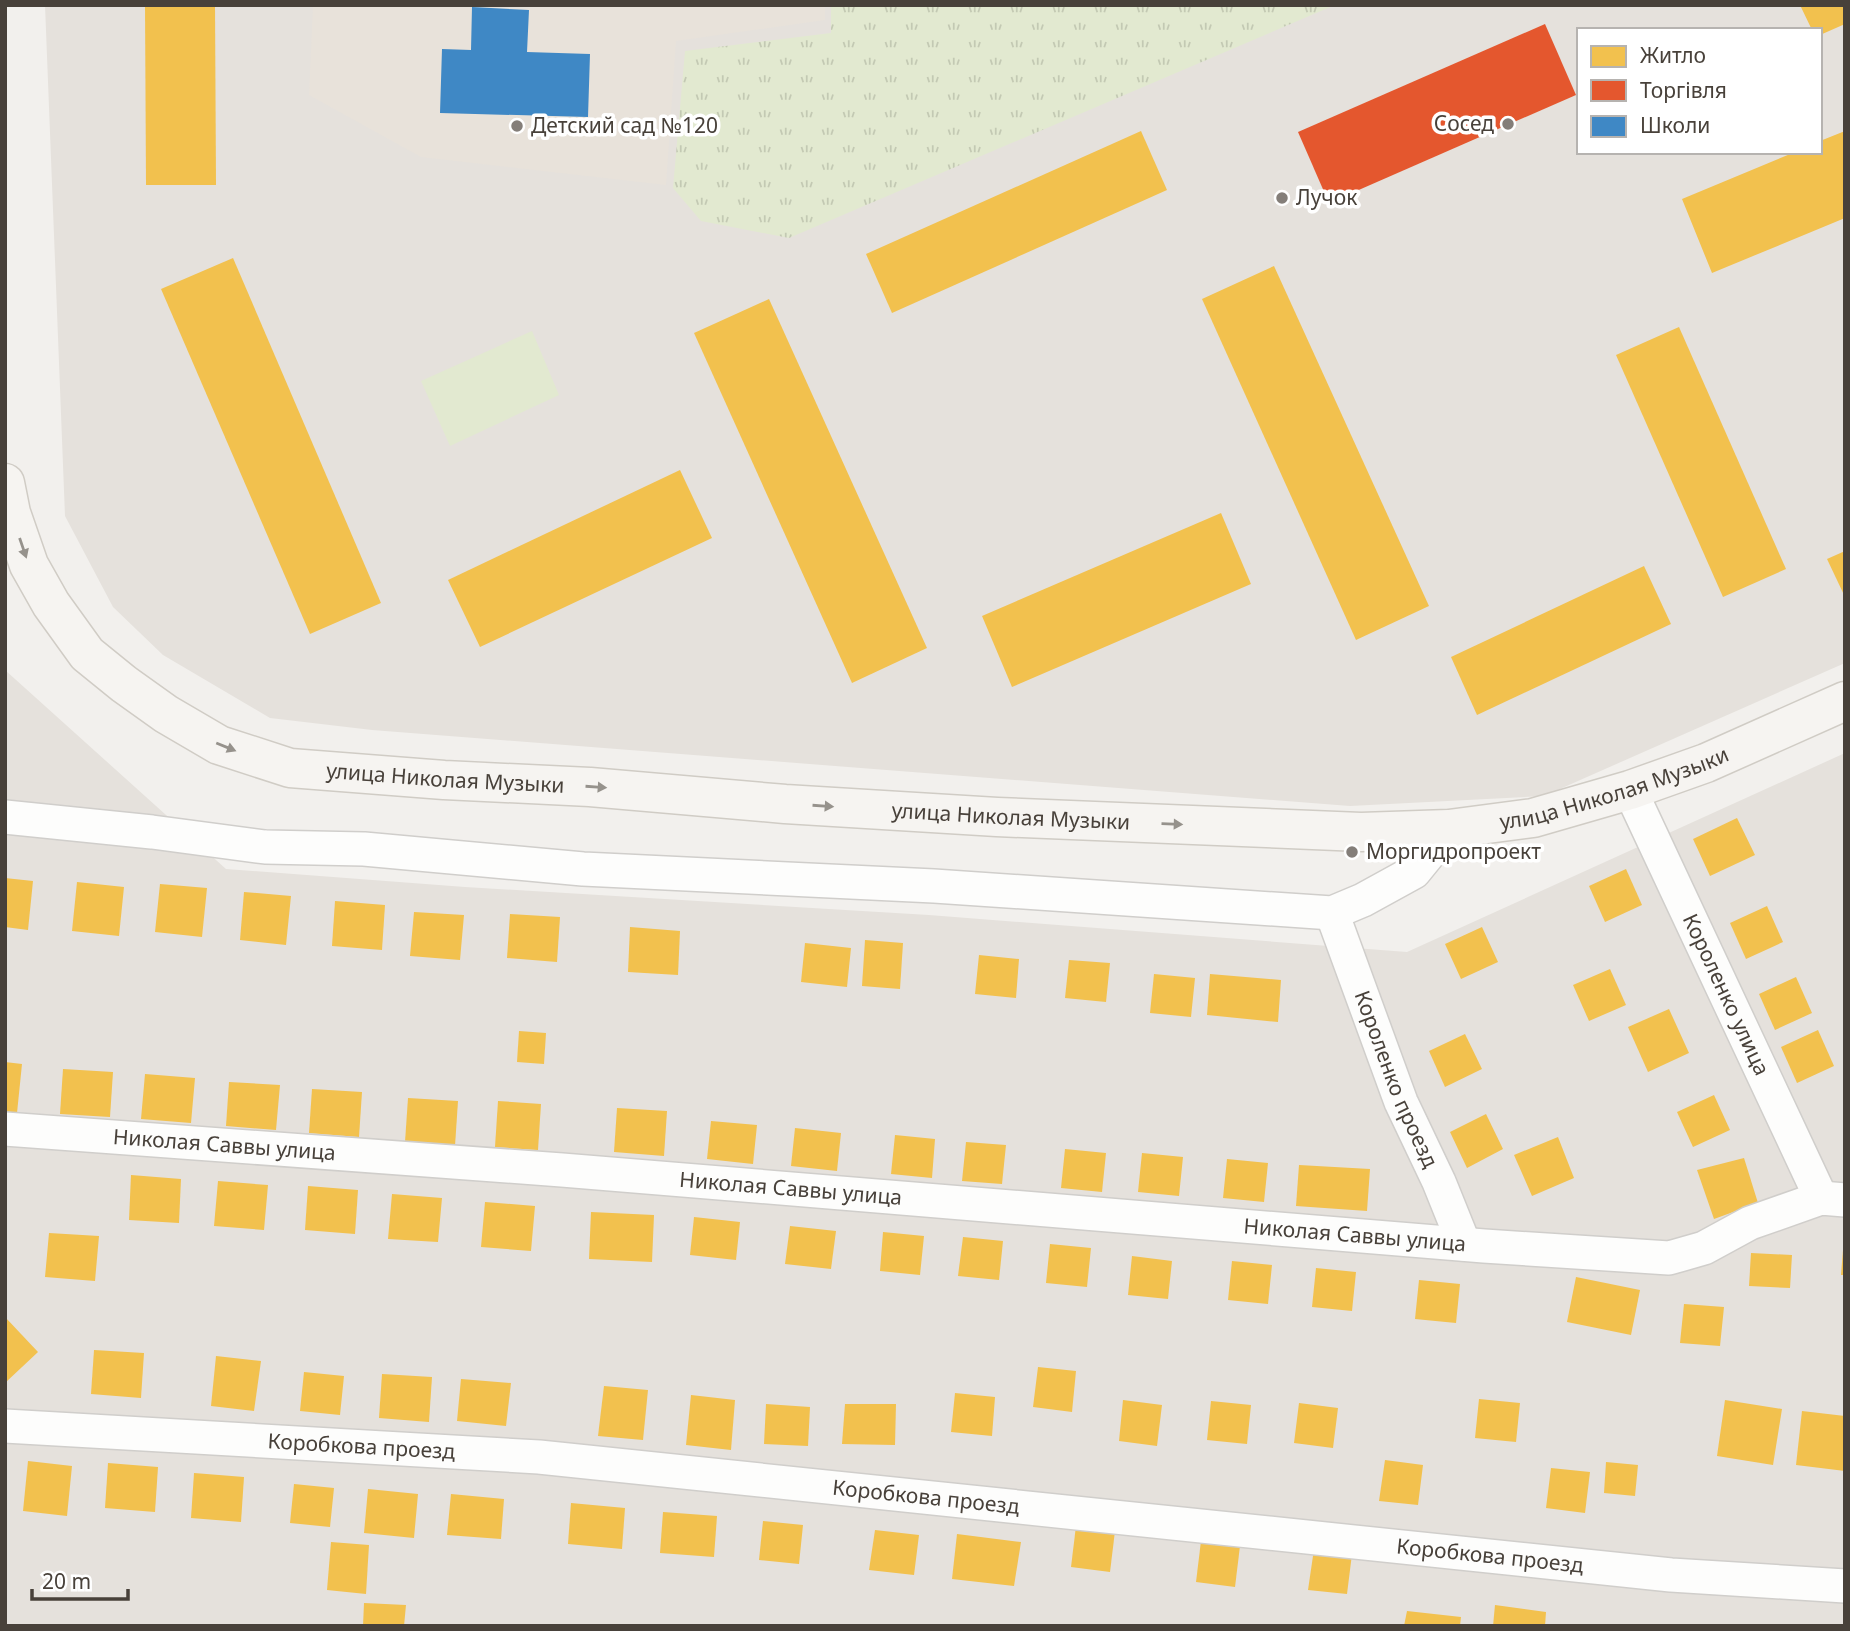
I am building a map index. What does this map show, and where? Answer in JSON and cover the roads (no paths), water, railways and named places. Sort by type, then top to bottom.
[{"type":"main road","name":"улица Николая Музыки","points":[[5,483],[11,513],[29,565],[51,604],[87,654],[166,715],[219,745],[290,768],[997,817],[1362,832],[1449,829],[1533,818],[1630,790],[1706,762],[1845,701]]},
{"type":"street","name":"Короленко улица","points":[[1576,1252],[1669,1258],[1704,1248],[1750,1223],[1833,1199],[1630,790]]},
{"type":"street","points":[[5,817],[265,847],[364,849],[583,869],[934,886],[1332,913],[1363,900],[1414,872],[1449,829]]},
{"type":"street","name":"Короленко проезд","points":[[1332,913],[1401,1102],[1439,1182],[1464,1244]]},
{"type":"street","name":"Николая Саввы улица","points":[[5,1129],[189,1140],[1576,1252]]},
{"type":"street","name":"Коробкова проезд","points":[[5,1426],[539,1457],[1671,1575],[1845,1586]]},
{"type":"place","name":"Сосед","points":[[1508,124]]},
{"type":"place","name":"Детский сад №120","points":[[517,126]]},
{"type":"place","name":"Лучок","points":[[1282,198]]},
{"type":"place","name":"Моргидропроект","points":[[1352,852]]}]
